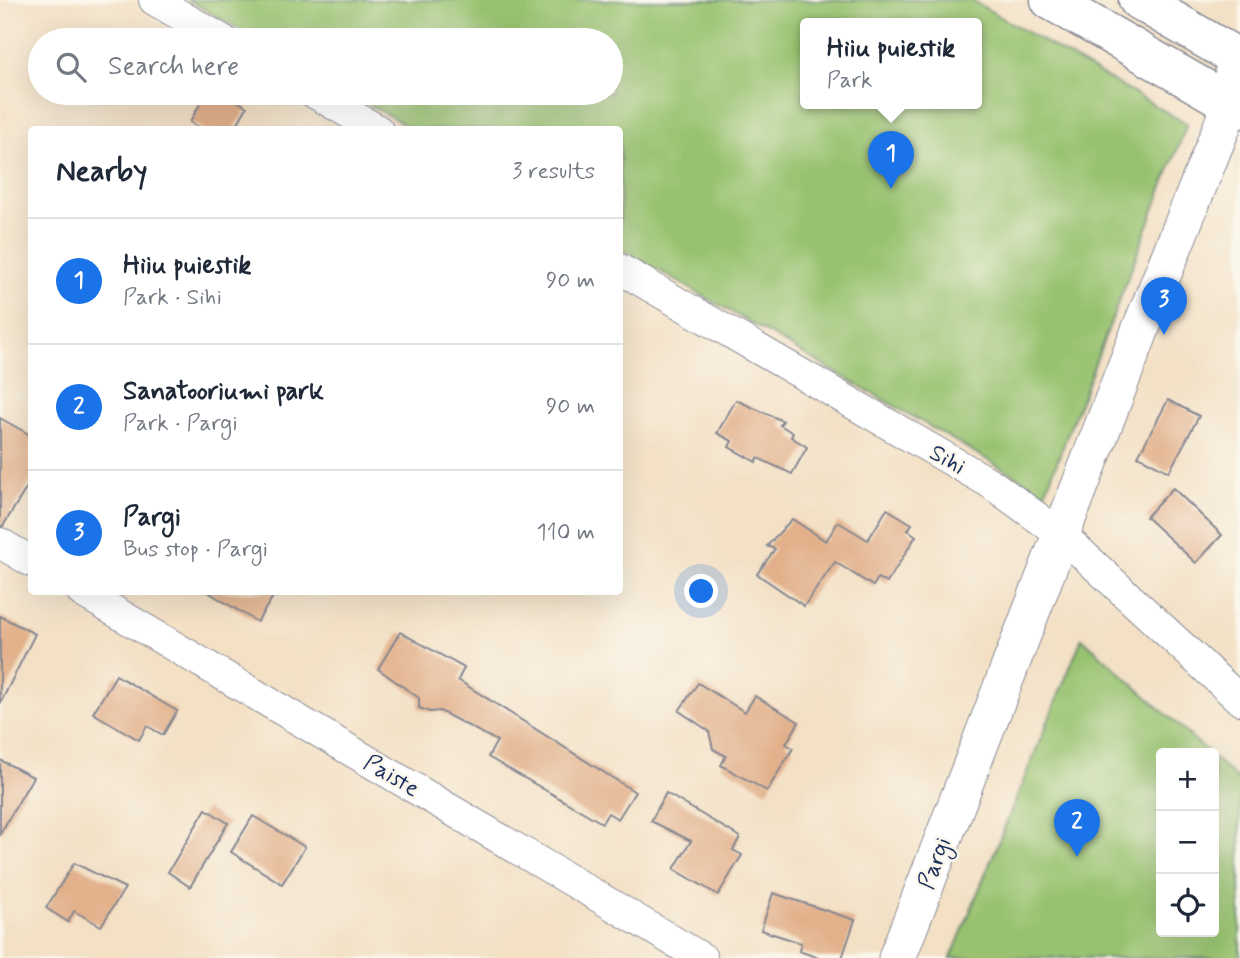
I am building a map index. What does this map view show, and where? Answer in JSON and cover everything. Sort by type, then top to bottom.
[{"type":"highway","points":[[1050,0],[1236,107]]},
{"type":"highway","points":[[1138,0],[1238,54]]},
{"type":"street","points":[[154,0],[202,28]]},
{"type":"street","name":"Pargi","points":[[897,958],[1063,536],[1143,323],[1236,107],[1238,54]]},
{"type":"street","points":[[335,105],[371,126]]},
{"type":"street","name":"Sihi","points":[[623,271],[990,483],[1063,536],[1240,700]]},
{"type":"street","points":[[0,543],[28,560]]},
{"type":"street","name":"Paiste","points":[[87,595],[702,958]]},
{"type":"green space","points":[[188,0],[971,0],[1187,124],[1045,493],[623,250],[623,126],[408,126],[370,105],[623,105],[623,28],[237,28]]},
{"type":"green space","points":[[1082,638],[1203,748],[1156,748],[1156,937],[1219,937],[1219,763],[1240,782],[1240,958],[951,958]]},
{"type":"building","points":[[199,105],[247,107],[236,126],[197,126],[190,122]]},
{"type":"building","points":[[736,400],[783,421],[780,425],[793,433],[791,437],[807,447],[792,474],[758,458],[756,462],[729,447],[732,441],[717,433]]},
{"type":"building","points":[[1168,400],[1199,416],[1169,472],[1138,456]]},
{"type":"building","points":[[0,418],[28,434],[28,485],[3,526],[0,526]]},
{"type":"building","points":[[1173,488],[1222,535],[1196,563],[1146,517]]},
{"type":"building","points":[[887,509],[912,524],[908,530],[916,536],[887,583],[878,578],[873,586],[835,562],[804,606],[757,574],[775,549],[767,546],[792,519],[826,541],[838,522],[868,540]]},
{"type":"building","points":[[213,595],[274,595],[257,622]]},
{"type":"building","points":[[0,616],[35,634],[0,704]]},
{"type":"building","points":[[400,632],[464,668],[458,680],[635,792],[618,819],[608,813],[602,823],[488,757],[497,741],[440,711],[430,712],[419,708],[419,698],[378,669]]},
{"type":"building","points":[[116,675],[177,711],[163,735],[147,726],[139,740],[93,713]]},
{"type":"building","points":[[698,683],[745,712],[755,696],[799,722],[786,744],[793,748],[767,791],[721,765],[726,756],[713,749],[709,731],[679,711]]},
{"type":"building","points":[[0,760],[33,777],[0,834]]},
{"type":"building","points":[[666,793],[740,837],[733,850],[742,855],[718,895],[674,869],[691,841],[651,821]]},
{"type":"building","points":[[206,809],[228,823],[190,887],[168,872]]},
{"type":"building","points":[[253,816],[305,847],[282,884],[231,852]]},
{"type":"building","points":[[74,863],[125,888],[101,926],[74,911],[68,922],[46,908]]},
{"type":"building","points":[[773,893],[855,920],[842,958],[819,958],[799,951],[801,943],[761,930]]},
{"type":"place","name":"Hiiu puiestik","points":[[891,189]]},
{"type":"place","name":"Pargi","points":[[1164,335]]},
{"type":"place","name":"Sanatooriumi park","points":[[1077,857]]}]
